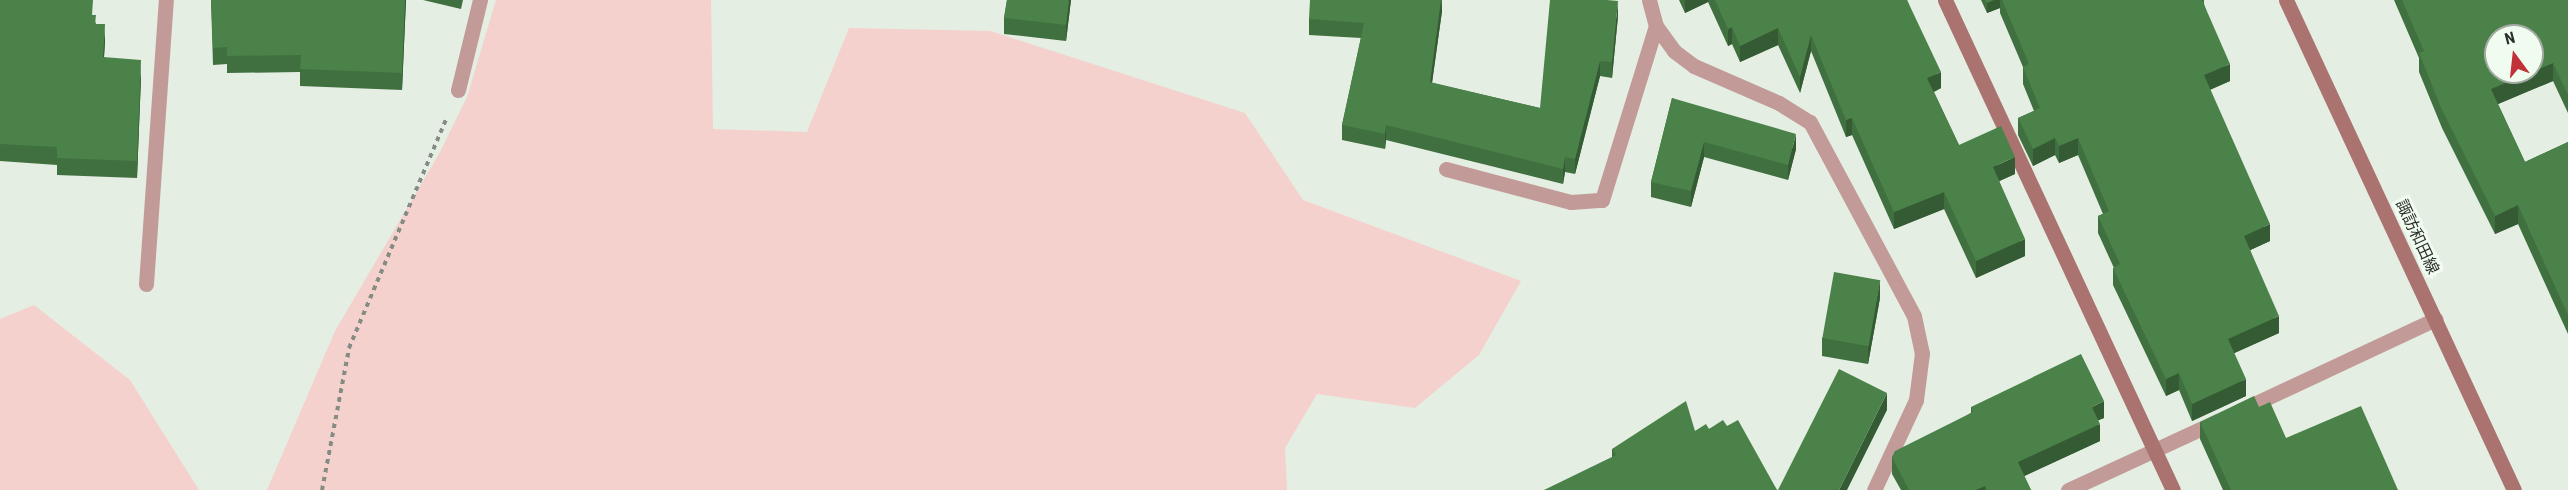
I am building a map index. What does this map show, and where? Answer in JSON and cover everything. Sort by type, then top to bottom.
[{"type":"street","points":[[146,284],[166,0]]},
{"type":"street","points":[[458,90],[480,0]]},
{"type":"street","points":[[1648,0],[1656,26],[1674,51],[1694,66],[1779,103],[1810,122],[1914,316],[1922,353],[1916,400],[1874,490]]},
{"type":"street","points":[[1945,0],[2173,490]]},
{"type":"street","name":"諏訪和田線","points":[[2286,0],[2514,490]]},
{"type":"street","points":[[1446,169],[1571,202],[1602,200],[1656,26]]},
{"type":"street","points":[[2068,490],[2435,319]]},
{"type":"path","points":[[322,490],[349,348],[458,90]]},
{"type":"shaded area","points":[[496,0],[711,0],[713,129],[807,132],[849,28],[990,31],[1245,113],[1303,200],[1521,281],[1479,355],[1415,408],[1317,394],[1285,448],[1287,490],[267,490],[335,331],[440,152],[467,97]]},
{"type":"shaded area","points":[[34,305],[130,380],[199,490],[0,490],[0,319]]},
{"type":"building","points":[[0,0],[93,0],[92,15],[96,15],[95,24],[105,24],[103,57],[141,60],[137,161],[57,158],[57,147],[0,144]]},
{"type":"building","points":[[211,0],[405,0],[402,73],[300,69],[301,55],[227,56],[227,47],[213,48]]},
{"type":"building","points":[[1007,0],[1069,0],[1066,25],[1004,18]]},
{"type":"building","points":[[1310,0],[1441,0],[1430,82],[1540,108],[1550,0],[1618,1],[1612,62],[1600,61],[1575,159],[1565,157],[1563,169],[1386,125],[1385,134],[1342,125],[1364,23],[1309,19]]},
{"type":"building","points":[[1715,0],[1907,0],[1941,72],[1927,78],[1959,145],[2001,126],[2015,157],[1993,167],[2025,239],[1976,261],[1944,192],[1894,212],[1852,118],[1846,120],[1811,35],[1800,77],[1778,28],[1740,46],[1732,27],[1728,29]]},
{"type":"building","points":[[2002,0],[2202,0],[2230,64],[2204,75],[2270,224],[2244,236],[2279,316],[2228,339],[2246,379],[2192,404],[2179,373],[2166,379],[2113,268],[2120,264],[2098,216],[2109,211],[2078,138],[2059,146],[2055,138],[2033,149],[2018,118],[2040,108],[2023,67],[2029,64]]},
{"type":"building","points":[[2402,0],[2568,0],[2568,95],[2553,63],[2544,67],[2544,24],[2484,24],[2484,84],[2503,84],[2491,89],[2525,162],[2568,142],[2568,315],[2518,205],[2495,216],[2442,110],[2419,53],[2424,51]]},
{"type":"building","points":[[1672,98],[1796,134],[1788,165],[1704,142],[1691,191],[1651,182]]},
{"type":"building","points":[[1834,272],[1880,280],[1869,346],[1822,338]]},
{"type":"building","points":[[2081,354],[2104,401],[2092,407],[2100,424],[2018,462],[2031,490],[1987,490],[1985,486],[1976,490],[1909,490],[1892,457],[1895,451],[1973,412],[1971,407]]},
{"type":"building","points":[[1839,369],[1887,393],[1839,490],[1778,490]]},
{"type":"building","points":[[2254,396],[2259,407],[2270,402],[2286,438],[2361,406],[2398,490],[2231,490],[2200,422]]},
{"type":"building","points":[[1686,401],[1695,431],[1706,424],[1709,429],[1723,420],[1727,426],[1738,420],[1777,490],[1544,490],[1616,455],[1612,449]]}]
